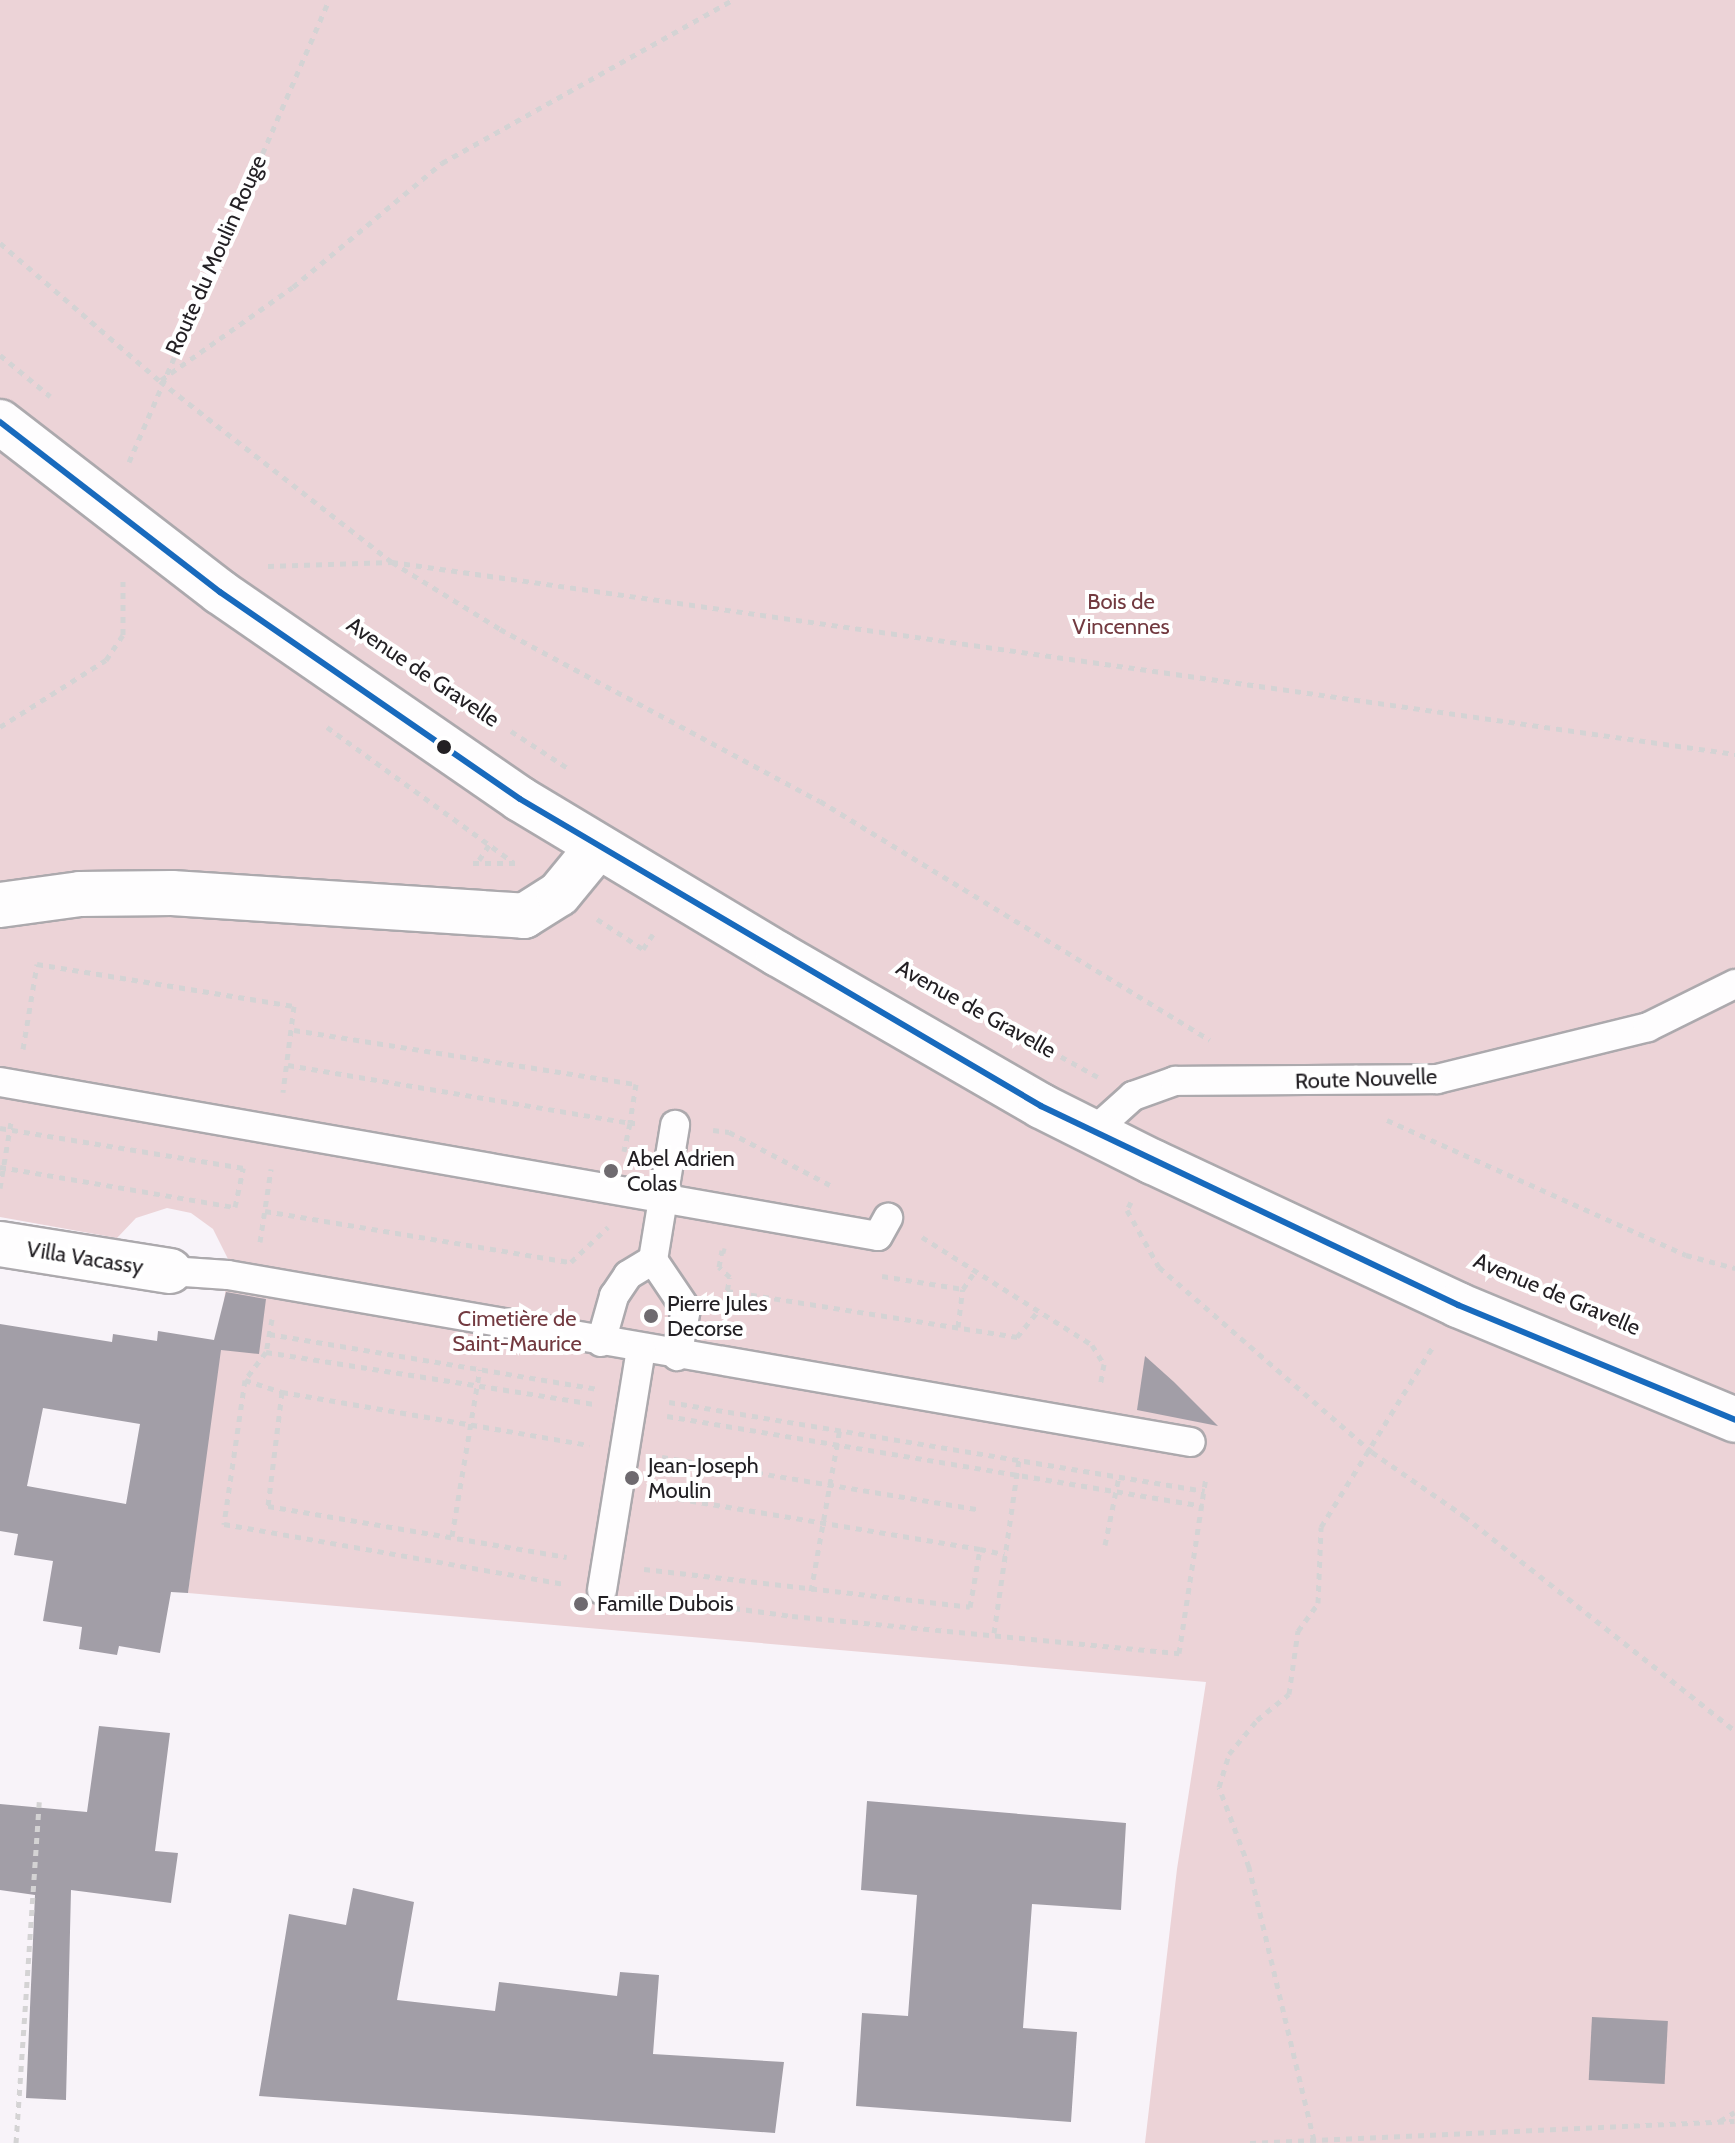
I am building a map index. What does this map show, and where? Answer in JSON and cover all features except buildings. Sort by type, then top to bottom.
[{"type":"street","points":[[0,422],[220,592],[596,849],[1093,1132],[1458,1305],[1735,1420]]},
{"type":"street","points":[[0,905],[80,894],[172,893],[524,916],[559,894],[596,849]]},
{"type":"street","name":"Villa Vacassy","points":[[0,1244],[170,1271]]},
{"type":"lane","name":"Route Nouvelle","points":[[1093,1132],[1133,1096],[1175,1081],[1437,1079],[1648,1027],[1735,984]]},
{"type":"lane","points":[[0,1082],[618,1188],[663,1201],[878,1236],[888,1218]]},
{"type":"lane","points":[[675,1125],[653,1260],[686,1309],[677,1356]]},
{"type":"lane","points":[[601,1342],[614,1296],[628,1275],[653,1260]]},
{"type":"lane","points":[[170,1271],[279,1285],[677,1356],[1191,1442]]},
{"type":"lane","points":[[604,1577],[641,1349]]},
{"type":"path","name":"Route du Moulin Rouge","points":[[0,727],[106,660],[123,635],[126,604],[117,514],[129,463],[160,381],[329,0]]},
{"type":"path","points":[[160,381],[293,287],[442,163],[733,0]]},
{"type":"path","points":[[0,243],[160,381],[392,562],[500,629],[820,801],[1222,1046]]},
{"type":"path","points":[[276,574],[263,566],[392,562],[1735,754]]},
{"type":"path","name":"Avenue de Gravelle","points":[[509,730],[574,772]]},
{"type":"path","points":[[478,861],[494,837]]},
{"type":"path","points":[[490,844],[526,870]]},
{"type":"path","points":[[594,917],[643,949],[657,927]]},
{"type":"path","points":[[37,964],[294,1006]]},
{"type":"path","name":"Avenue de Gravelle","points":[[969,1006],[1133,1096]]},
{"type":"path","points":[[265,1211],[571,1262],[615,1220],[623,1202],[618,1188],[630,1123],[288,1065]]},
{"type":"path","points":[[1373,1114],[1686,1255],[1735,1268]]},
{"type":"path","points":[[0,1167],[235,1207],[243,1168]]},
{"type":"path","points":[[1136,1193],[1127,1210],[1159,1267],[1372,1452],[1464,1516],[1735,1731]]},
{"type":"path","points":[[715,1302],[725,1302],[730,1277],[719,1267],[722,1250],[737,1253]]},
{"type":"path","points":[[958,1327],[963,1289],[976,1270]]},
{"type":"path","points":[[872,1275],[963,1289]]},
{"type":"path","points":[[279,1285],[266,1352],[245,1380],[224,1524],[604,1577],[811,1591],[970,1607],[980,1549]]},
{"type":"path","points":[[727,1291],[1017,1337],[1038,1310]]},
{"type":"path","points":[[269,1334],[480,1369],[837,1445],[1203,1506]]},
{"type":"path","points":[[1314,2140],[1249,1867],[1219,1787],[1229,1754],[1257,1720],[1289,1694],[1298,1631],[1318,1603],[1321,1527],[1372,1452],[1439,1336]]},
{"type":"path","points":[[266,1352],[477,1385],[840,1429],[1205,1491]]},
{"type":"path","points":[[452,1536],[480,1369]]},
{"type":"path","points":[[282,1392],[268,1506],[452,1536],[604,1577],[792,1616],[1179,1653],[1208,1458],[1191,1442]]},
{"type":"path","points":[[811,1591],[840,1429]]},
{"type":"path","points":[[994,1633],[1019,1460]]},
{"type":"path","points":[[1105,1545],[1119,1476]]},
{"type":"path","points":[[649,1494],[1004,1554]]},
{"type":"path","points":[[16,2143],[39,1802]]},
{"type":"path","points":[[1719,2122],[1735,2112]]},
{"type":"path","points":[[1250,2143],[1735,2121]]},
{"type":"green space","name":"Bois de Vincennes","points":[[0,0],[1735,0],[1735,2143],[1145,2143],[1177,1869],[1206,1682],[188,1593],[229,1261],[213,1229],[191,1213],[167,1208],[136,1218],[117,1238],[0,1217]]},
{"type":"transit line","points":[[0,422],[220,592],[520,799],[1041,1106],[1458,1305],[1735,1420]]},
{"type":"place","name":"Abel Adrien Colas","points":[[611,1171]]},
{"type":"place","name":"Pierre Jules Decorse","points":[[651,1316]]},
{"type":"place","name":"Jean-Joseph Moulin","points":[[632,1478]]},
{"type":"place","name":"Famille Dubois","points":[[581,1604]]},
{"type":"park label","name":"Cimetière de Saint-Maurice","points":[[517,1330]]}]
